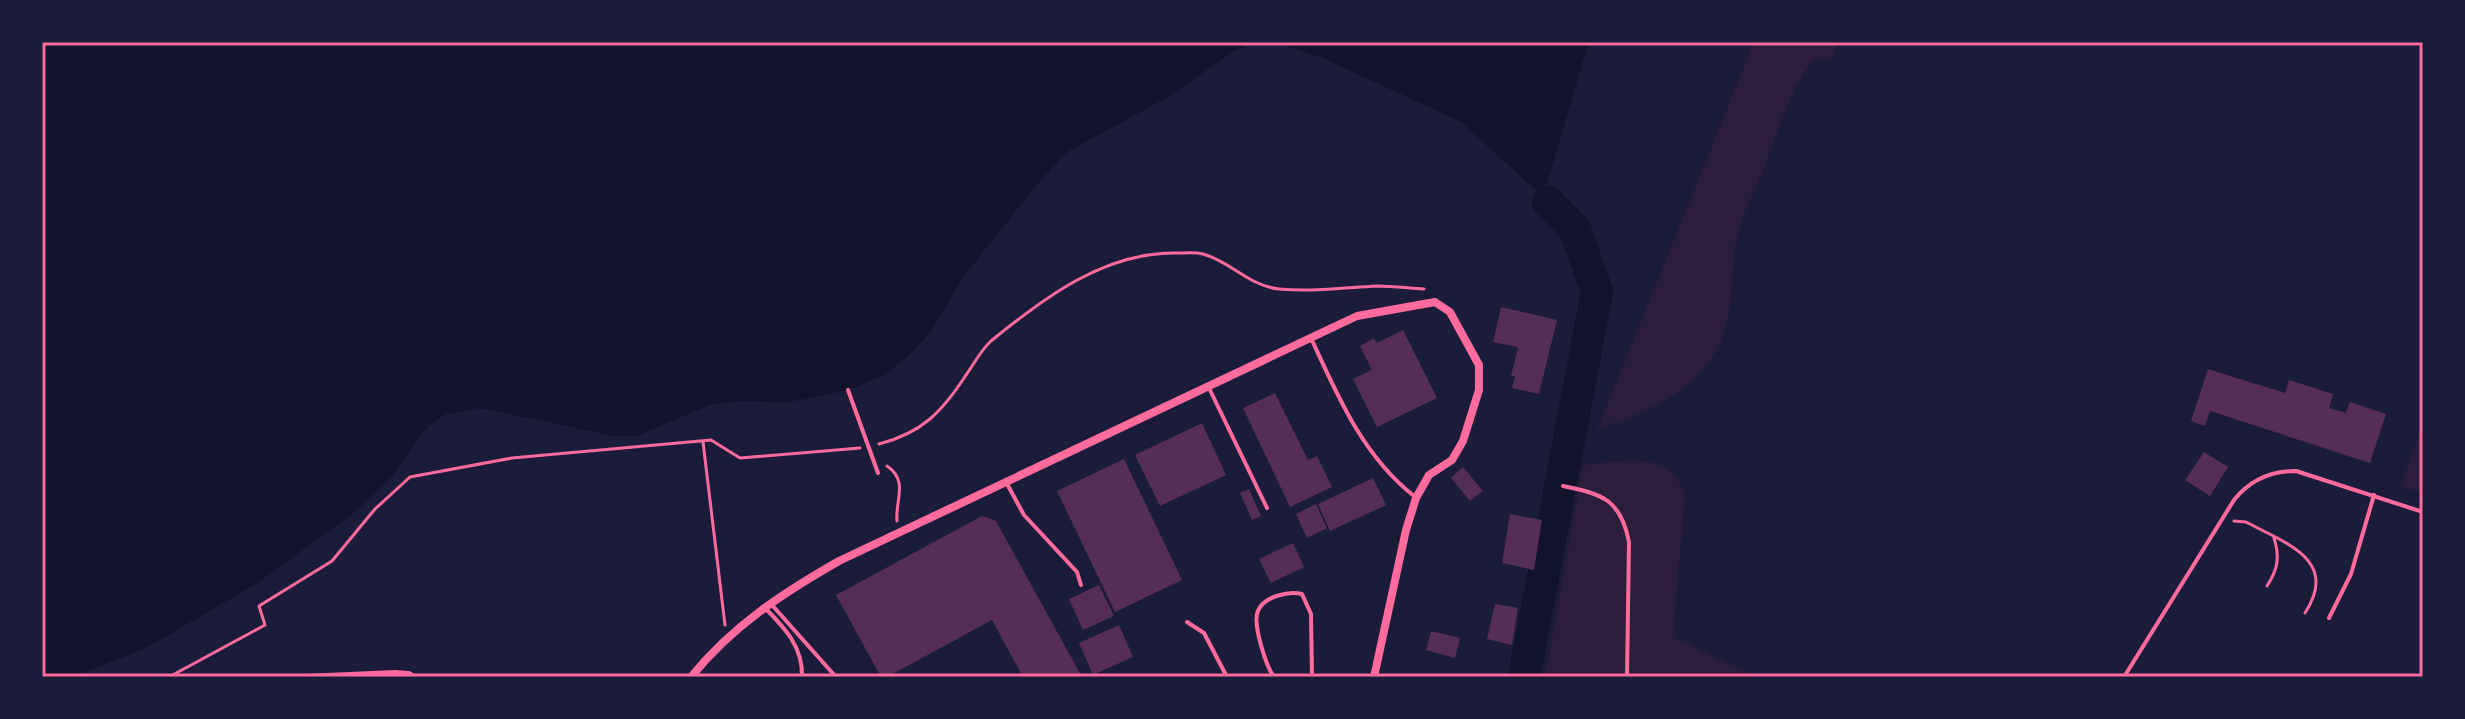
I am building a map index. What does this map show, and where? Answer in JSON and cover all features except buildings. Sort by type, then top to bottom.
[{"type":"street","points":[[691,677],[727,637],[767,605],[839,561],[1357,316],[1435,302],[1450,312],[1479,365],[1479,390],[1463,441],[1452,460],[1429,475],[1416,498],[1406,530],[1374,677]]},
{"type":"lane","points":[[1311,338],[1345,412],[1361,438],[1388,473],[1416,498]]},
{"type":"lane","points":[[1208,386],[1267,508]]},
{"type":"lane","points":[[848,390],[878,473]]},
{"type":"lane","points":[[2124,677],[2234,500],[2248,486],[2276,472],[2296,471],[2423,512]]},
{"type":"lane","points":[[1006,482],[1024,515],[1077,572],[1081,585]]},
{"type":"lane","points":[[1563,486],[1594,492],[1614,504],[1626,524],[1629,542],[1627,677]]},
{"type":"lane","points":[[2329,618],[2351,574],[2374,495]]},
{"type":"lane","points":[[1274,677],[1264,658],[1257,623],[1258,610],[1267,601],[1292,592],[1302,594],[1311,614],[1312,677]]},
{"type":"lane","points":[[767,605],[795,645],[802,662],[802,677]]},
{"type":"lane","points":[[767,605],[836,677]]},
{"type":"lane","points":[[1187,622],[1204,633],[1227,677]]},
{"type":"lane","points":[[282,677],[395,672],[416,677]]},
{"type":"path","points":[[169,677],[265,625],[259,606],[332,561],[375,509],[410,477],[512,458],[703,440],[711,440],[740,458],[869,447],[907,435],[931,420],[962,382],[986,345],[1061,288],[1108,265],[1154,252],[1205,254],[1246,279],[1277,289],[1337,291],[1377,286],[1427,290],[1431,302]]},
{"type":"path","points":[[703,440],[727,637]]},
{"type":"path","points":[[874,463],[887,466],[898,476],[901,493],[896,517],[900,533]]},
{"type":"path","points":[[2222,520],[2246,522],[2308,558],[2317,571],[2318,587],[2315,599],[2305,613]]},
{"type":"path","points":[[2267,586],[2276,572],[2279,553],[2274,538]]},
{"type":"shaded area","points":[[42,42],[1259,42],[1237,49],[1168,97],[1067,152],[963,277],[932,330],[885,375],[848,390],[784,403],[746,401],[712,404],[636,436],[615,436],[480,408],[446,414],[427,427],[391,477],[355,512],[256,584],[144,649],[72,677],[42,677]]},
{"type":"shaded area","points":[[1259,42],[1746,42],[1588,44],[1547,184],[1537,191],[1461,122],[1321,57],[1286,46]]},
{"type":"shaded area","points":[[1754,42],[1838,42],[1832,59],[1813,59],[1797,85],[1745,212],[1735,249],[1727,323],[1719,345],[1693,380],[1677,393],[1639,414],[1597,430]]},
{"type":"shaded area","points":[[2423,423],[2423,494],[2401,485]]},
{"type":"shaded area","points":[[1632,460],[1666,468],[1682,486],[1685,496],[1673,637],[1758,677],[1545,677],[1583,465]]},
{"type":"waterway","points":[[1524,677],[1597,292],[1575,229],[1548,202]]}]
